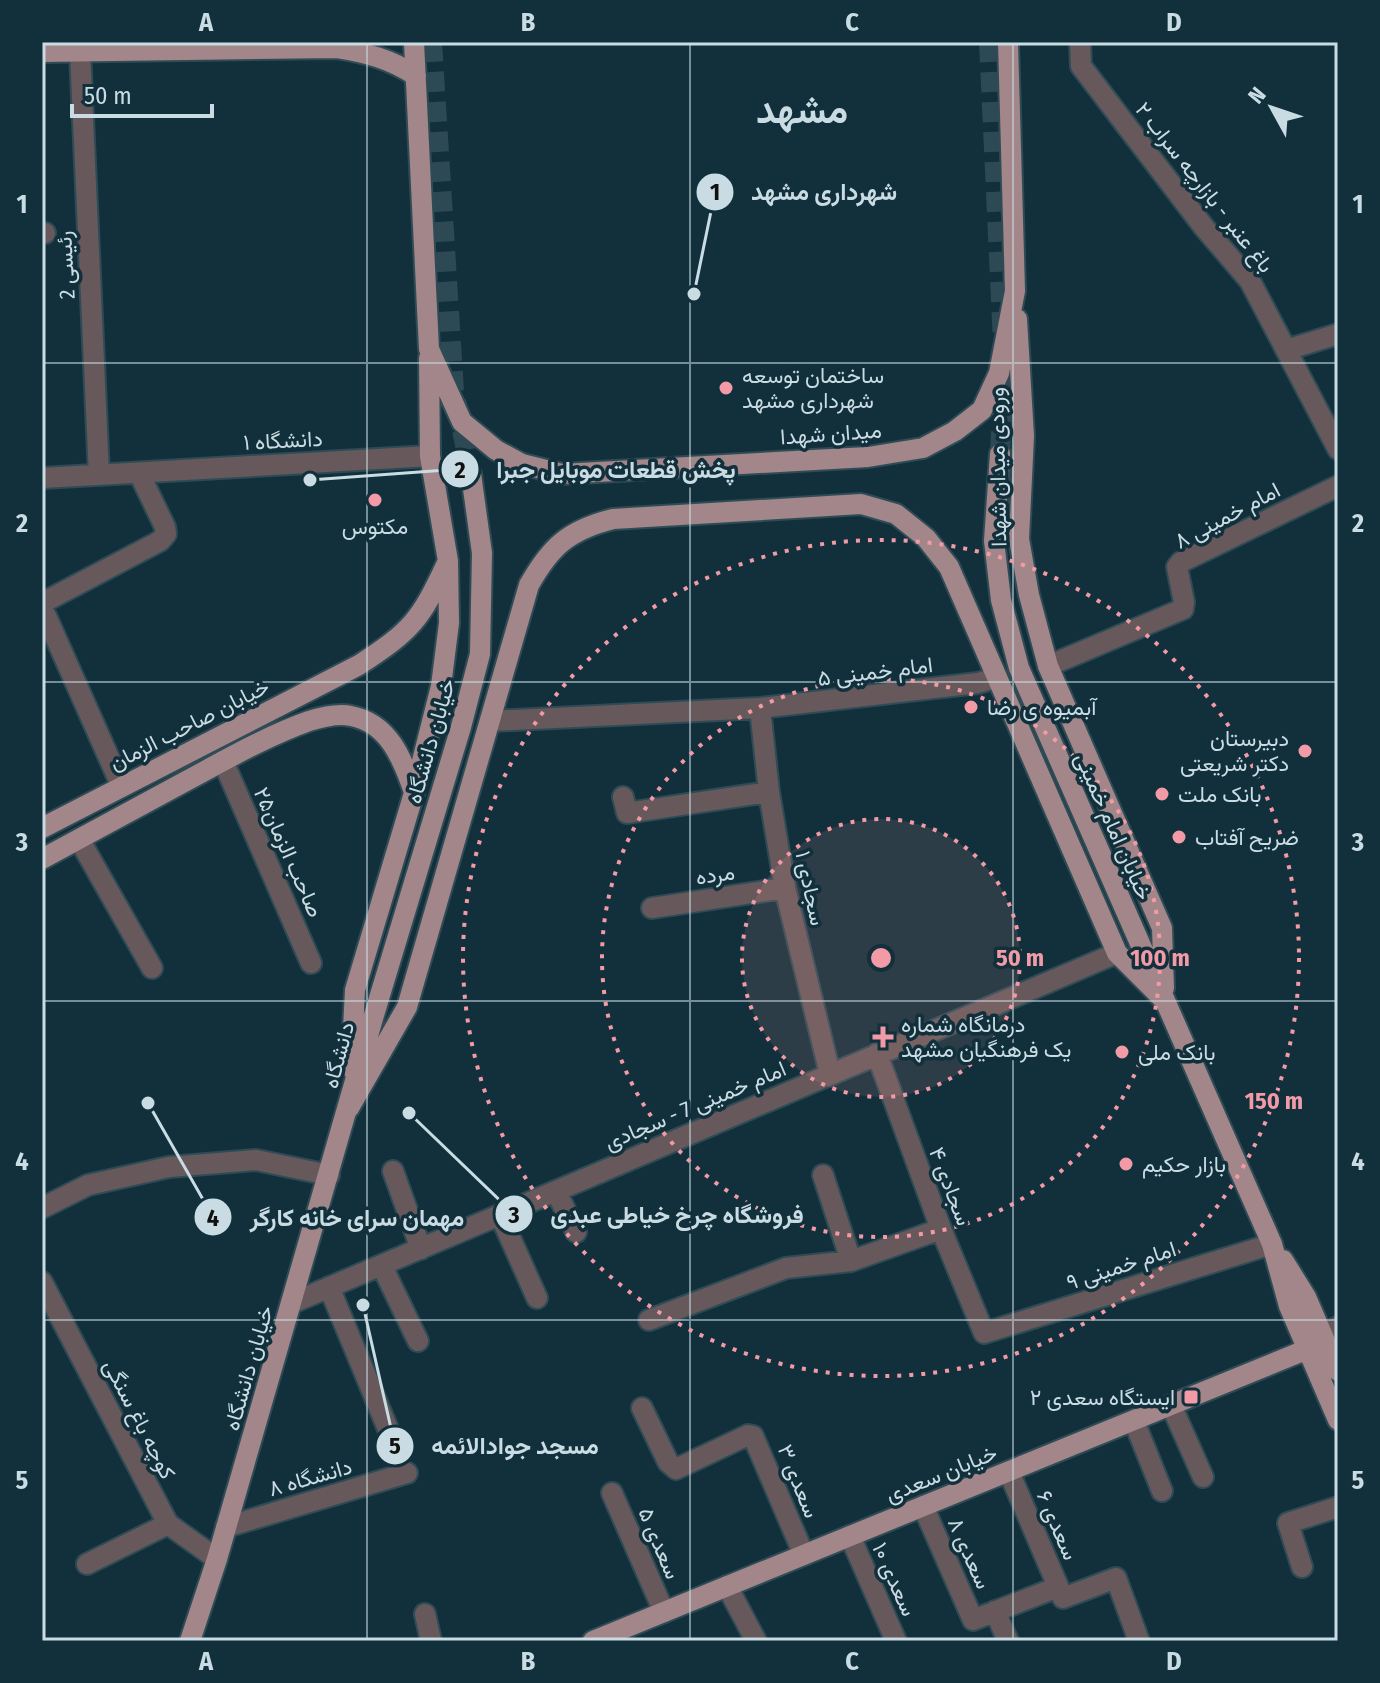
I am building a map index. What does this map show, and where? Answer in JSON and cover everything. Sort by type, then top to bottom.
[{"type":"main road","name":"میدان شهدا","points":[[414,42],[429,349],[462,422],[496,450],[522,464],[562,474],[868,457],[923,448],[955,431],[982,410],[999,373],[1015,291],[1008,42]]},
{"type":"main road","points":[[42,52],[336,48],[374,54],[416,76]]},
{"type":"main road","name":"ورودی میدان شهدا","points":[[1015,291],[1024,436],[1019,539],[1029,595],[1048,666],[1162,928],[1164,1000]]},
{"type":"main road","points":[[349,1108],[355,990],[414,793],[441,686],[449,623],[448,561],[430,456],[429,349]]},
{"type":"main road","name":"خیابان امام خمینی","points":[[1000,454],[994,541],[1001,600],[1019,668],[1164,1000]]},
{"type":"main road","name":"خیابان دانشگاه","points":[[374,1015],[480,654],[482,553],[471,474]]},
{"type":"main road","points":[[349,1108],[407,1007],[529,585],[557,546],[585,526],[613,519],[861,504],[896,514],[926,538],[949,567],[1117,953],[1164,1000],[1272,1244],[1289,1306],[1323,1337],[1338,1371]]},
{"type":"main road","name":"خیابان صاحب الزمان","points":[[42,828],[359,665],[400,638],[409,628],[426,608],[448,561]]},
{"type":"main road","points":[[42,859],[223,761],[311,720],[332,716],[351,716],[370,722],[390,739],[414,793]]},
{"type":"main road","name":"دانشگاه","points":[[349,1108],[374,1015]]},
{"type":"main road","name":"خیابان دانشگاه","points":[[190,1641],[217,1559],[349,1108]]},
{"type":"main road","points":[[1323,1337],[1338,1420]]},
{"type":"main road","name":"خیابان سعدی","points":[[593,1641],[1134,1421],[1323,1337]]},
{"type":"street","name":"باغ عنبر - بازارچه سراب ۲","points":[[1080,42],[1081,66],[1203,226],[1250,281],[1338,449]]},
{"type":"street","name":"رئیسی 2","points":[[80,52],[99,475]]},
{"type":"street","points":[[1286,350],[1338,334]]},
{"type":"street","name":"دانشگاه ۱","points":[[42,478],[430,456]]},
{"type":"street","points":[[121,785],[42,605],[160,541],[166,534],[139,473]]},
{"type":"street","name":"امام خمینی ۸","points":[[1048,666],[1183,609],[1179,564],[1338,486]]},
{"type":"street","name":"امام خمینی ۵","points":[[491,721],[760,708],[978,683],[995,678]]},
{"type":"street","name":"سجادی ۱","points":[[760,708],[769,792],[785,888],[830,1074]]},
{"type":"street","name":"صاحب الزمان۲۵","points":[[223,761],[311,963]]},
{"type":"street","points":[[623,797],[627,813],[769,792]]},
{"type":"street","points":[[79,839],[152,968]]},
{"type":"street","name":"مرده","points":[[652,908],[785,888]]},
{"type":"street","name":"امام خمینی 7 - سجادی","points":[[292,1303],[1117,953]]},
{"type":"street","name":"سجادی ۴","points":[[877,1054],[941,1229],[984,1333]]},
{"type":"street","points":[[42,1208],[88,1185],[169,1167],[256,1160],[329,1175]]},
{"type":"street","points":[[393,1171],[421,1249]]},
{"type":"street","points":[[823,1175],[851,1261]]},
{"type":"street","points":[[556,1191],[576,1232]]},
{"type":"street","points":[[500,1215],[537,1298]]},
{"type":"street","points":[[649,1320],[786,1268],[851,1261],[941,1229]]},
{"type":"street","name":"امام خمینی ۹","points":[[984,1333],[1272,1244]]},
{"type":"street","points":[[382,1266],[418,1341]]},
{"type":"street","name":"کوچه باغ سنگی","points":[[42,1282],[168,1524],[217,1559]]},
{"type":"street","points":[[329,1287],[395,1446]]},
{"type":"street","points":[[1171,1405],[1203,1477]]},
{"type":"street","name":"سعدی ۳","points":[[642,1408],[668,1462],[676,1469],[748,1435],[753,1436],[804,1555]]},
{"type":"street","points":[[1134,1421],[1162,1491]]},
{"type":"street","name":"سعدی ۶","points":[[1009,1472],[1061,1593]]},
{"type":"street","name":"دانشگاه ۸","points":[[226,1527],[407,1473]]},
{"type":"street","name":"سعدی ۵","points":[[612,1493],[664,1612]]},
{"type":"street","name":"سعدی ۸","points":[[923,1506],[973,1620],[995,1611]]},
{"type":"street","points":[[1302,1567],[1288,1523],[1338,1507]]},
{"type":"street","points":[[87,1564],[168,1524]]},
{"type":"street","name":"سعدی ۱۰","points":[[850,1536],[896,1641]]},
{"type":"street","points":[[1008,1641],[995,1611],[1116,1578],[1139,1641]]},
{"type":"street","points":[[727,1586],[756,1641]]},
{"type":"street","points":[[425,1614],[431,1641]]},
{"type":"tunnel","points":[[432,42],[454,391],[471,474]]},
{"type":"tunnel","points":[[989,42],[1004,364],[1000,454]]},
{"type":"place","name":"شهرداری مشهد","points":[[694,294]]},
{"type":"place","name":"ساختمان توسعه شهرداری مشهد","points":[[726,388]]},
{"type":"place","name":"پخش قطعات موبایل جبرا","points":[[310,480]]},
{"type":"place","name":"مکتوس","points":[[375,500]]},
{"type":"place","name":"آبمیوه ی رضا","points":[[971,707]]},
{"type":"place","name":"دبیرستان دکتر شریعتی","points":[[1305,751]]},
{"type":"place","name":"بانک ملت","points":[[1162,794]]},
{"type":"place","name":"ضریح آفتاب","points":[[1179,837]]},
{"type":"place","name":"درمانگاه شماره یک فرهنگیان مشهد","points":[[883,1037]]},
{"type":"place","name":"بانک ملی","points":[[1122,1052]]},
{"type":"place","name":"مهمان سرای خانه کارگر","points":[[148,1103]]},
{"type":"place","name":"فروشگاه چرخ خیاطی عبدی","points":[[409,1113]]},
{"type":"place","name":"بازار حکیم","points":[[1126,1164]]},
{"type":"place","name":"مسجد جوادالائمه","points":[[363,1305]]},
{"type":"place","name":"ایستگاه سعدی ۲","points":[[1191,1397]]},
{"type":"district","name":"مشهد","points":[[802,110]]}]
